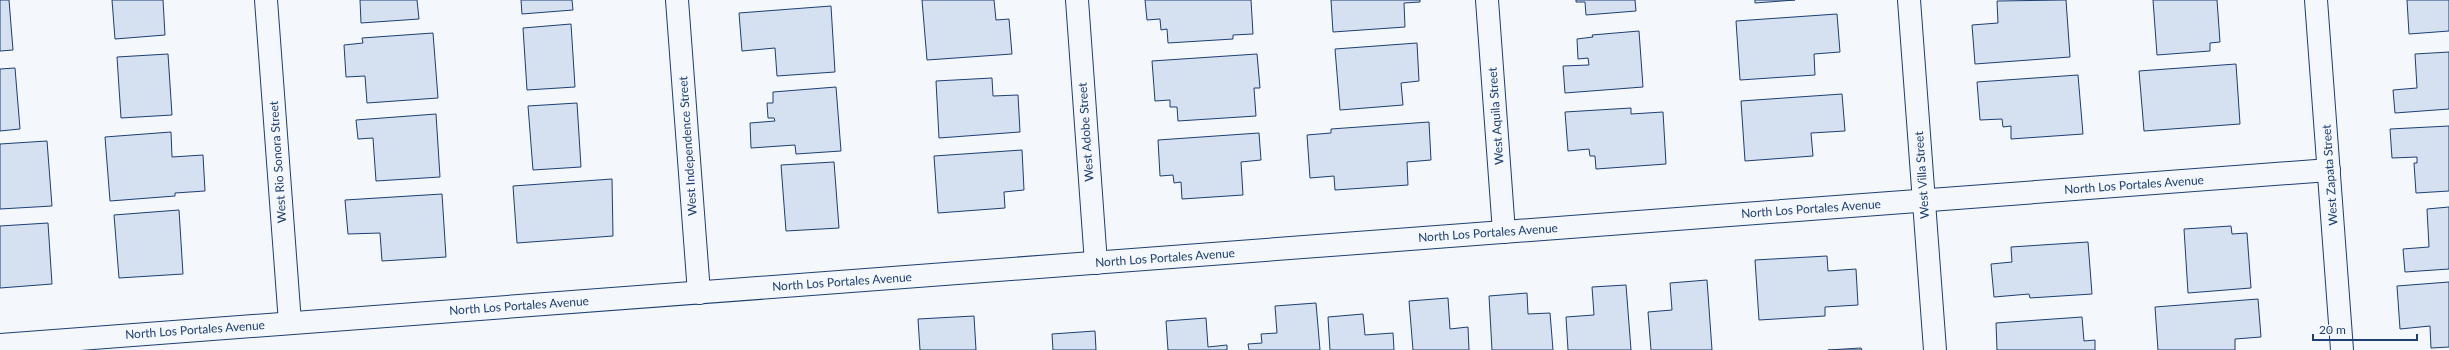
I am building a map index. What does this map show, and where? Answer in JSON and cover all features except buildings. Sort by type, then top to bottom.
[{"type":"street","name":"West Rio Sonora Street","points":[[266,0],[290,323]]},
{"type":"street","name":"West Independence Street","points":[[677,0],[699,293]]},
{"type":"street","name":"West Adobe Street","points":[[1076,0],[1096,263]]},
{"type":"street","name":"West Aquila Street","points":[[1487,0],[1504,232]]},
{"type":"street","name":"West Villa Street","points":[[1909,0],[1935,350]]},
{"type":"street","name":"West Zapata Street","points":[[2316,0],[2342,350]]},
{"type":"street","name":"North Los Portales Avenue","points":[[0,345],[2329,170]]}]
